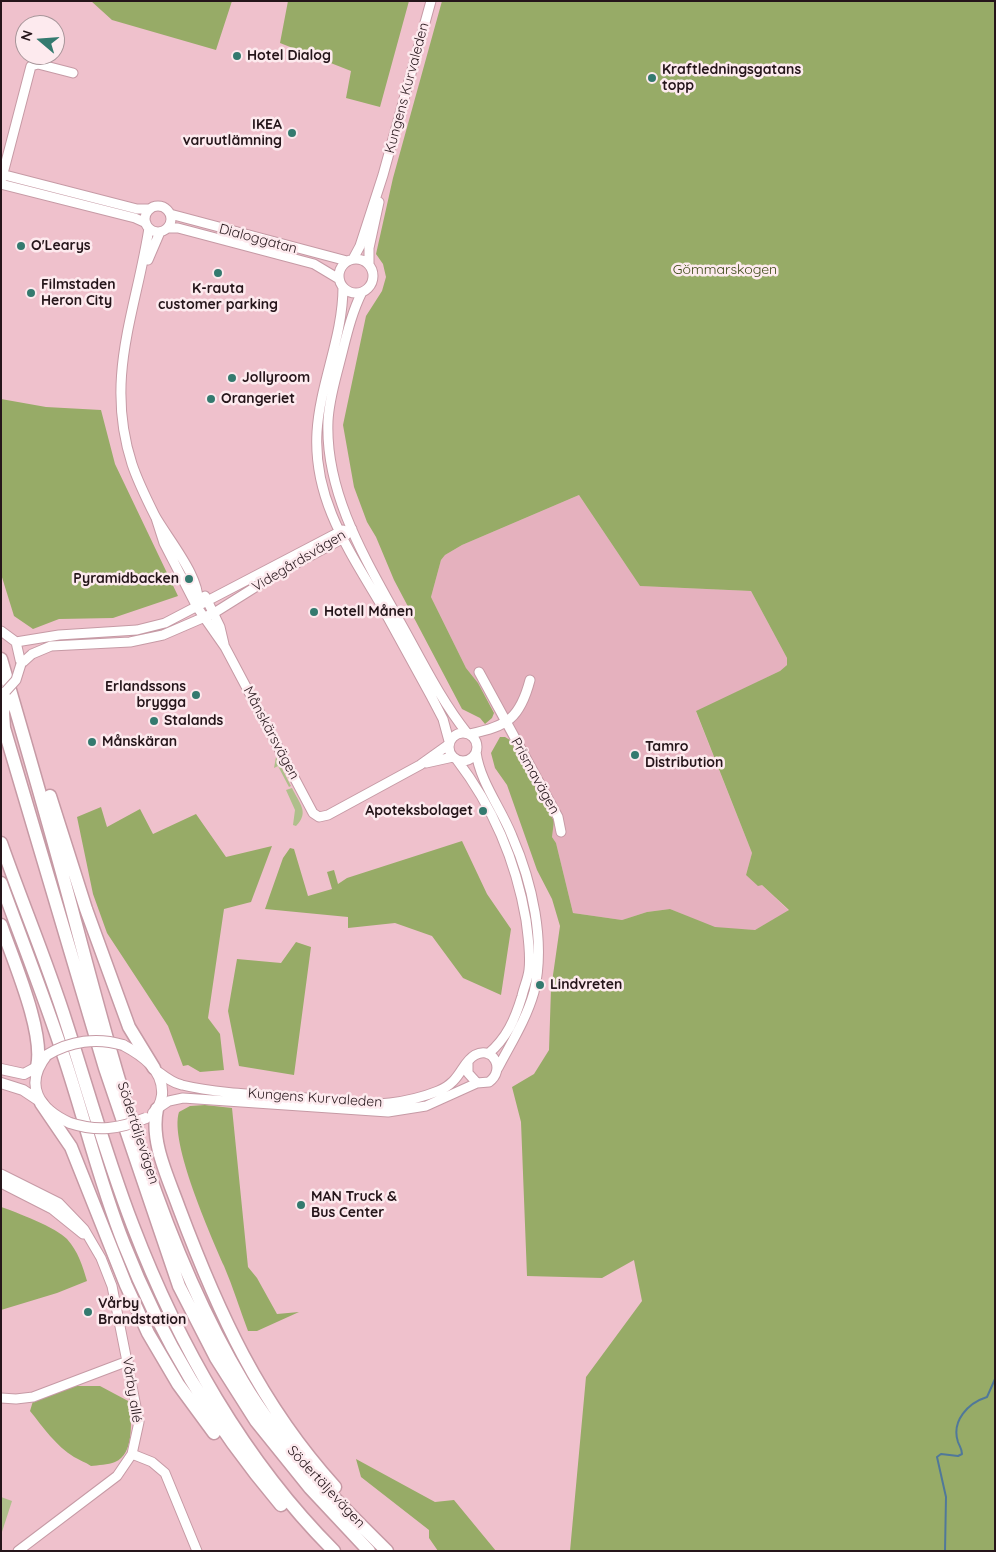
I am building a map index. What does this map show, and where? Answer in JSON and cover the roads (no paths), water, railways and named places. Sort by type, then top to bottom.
[{"type":"highway","name":"Södertäljevägen","points":[[1,659],[116,1065],[152,1180],[179,1250],[218,1338],[254,1400],[297,1458],[340,1505],[389,1551]]},
{"type":"highway","points":[[4,693],[4,728],[105,1068],[179,1286],[212,1351],[256,1421],[310,1488],[369,1551]]},
{"type":"highway","points":[[14,705],[32,743],[86,909],[129,1028],[154,1068]]},
{"type":"highway","points":[[1,843],[65,1019],[132,1225],[152,1272],[198,1366],[257,1460],[287,1501],[334,1551]]},
{"type":"highway","points":[[1,883],[56,1031],[112,1212],[148,1303],[202,1402],[256,1476]]},
{"type":"highway","points":[[1,925],[38,1034],[40,1055],[38,1067]]},
{"type":"highway","points":[[42,1102],[72,1148],[126,1285],[163,1358],[209,1427],[324,1551]]},
{"type":"highway","points":[[157,1110],[154,1123],[156,1136],[170,1182],[196,1254],[244,1360],[292,1434],[389,1551]]},
{"type":"main road","points":[[1,1084],[23,1090],[70,1123],[103,1130],[129,1125],[146,1118],[157,1110],[162,1098],[162,1086],[154,1068],[140,1054],[123,1045],[105,1041],[76,1042],[47,1055],[38,1067],[34,1082],[42,1102]]},
{"type":"main road","points":[[1,1069],[24,1074],[38,1067]]},
{"type":"street","name":"Kungens Kurvaleden","points":[[350,260],[360,246],[383,175],[431,1]]},
{"type":"street","points":[[2,178],[31,66],[38,64],[73,73]]},
{"type":"street","name":"Kungens Kurvaleden","points":[[368,264],[369,248],[383,175]]},
{"type":"street","points":[[2,178],[137,209],[162,207],[170,214],[171,219],[163,230],[148,226],[135,218],[2,178]]},
{"type":"street","points":[[148,226],[145,217],[150,209]]},
{"type":"street","name":"Dialoggatan","points":[[170,214],[350,260]]},
{"type":"street","name":"Månskärsvägen","points":[[148,226],[141,276],[123,350],[120,415],[133,466],[156,518],[164,543],[197,607],[225,648],[311,810],[319,816],[328,815],[420,765]]},
{"type":"street","name":"Dialoggatan","points":[[163,230],[178,228],[314,264],[341,283]]},
{"type":"street","name":"Månskärsvägen","points":[[141,276],[163,230]]},
{"type":"street","points":[[350,260],[364,260],[368,264],[372,268],[373,280],[371,285],[362,292],[351,320],[332,392],[328,419],[329,460],[332,473],[340,503],[352,529],[407,634],[440,693],[468,733],[475,739],[479,768],[512,835],[524,871],[538,944],[538,969],[533,993],[517,1035],[496,1075],[489,1082],[477,1083],[468,1073],[468,1063],[475,1055],[488,1054],[498,1046],[510,1029],[518,1010],[529,970],[530,944],[515,870],[502,837],[473,780],[455,759],[443,719],[431,696],[340,535],[322,490],[317,441],[321,405],[341,322],[340,269],[350,260]]},
{"type":"street","points":[[341,283],[352,293],[362,292]]},
{"type":"street","name":"Månskärsvägen","points":[[156,518],[176,541],[214,612],[225,648]]},
{"type":"street","name":"Videgårdsvägen","points":[[18,642],[59,635],[137,630],[165,623],[352,529]]},
{"type":"street","name":"Videgårdsvägen","points":[[23,662],[32,654],[51,646],[112,644],[163,635],[204,618],[340,535]]},
{"type":"street","points":[[1,631],[18,642],[23,662],[16,680],[4,693]]},
{"type":"street","name":"Prismavägen","points":[[479,672],[558,817],[561,832]]},
{"type":"street","name":"Prismavägen","points":[[468,733],[494,728],[518,712],[530,680]]},
{"type":"street","name":"Prismavägen","points":[[477,750],[494,728]]},
{"type":"street","points":[[420,765],[449,743],[456,734],[468,733]]},
{"type":"street","points":[[420,765],[455,759],[467,760],[477,750]]},
{"type":"street","points":[[488,1054],[494,1059],[498,1068]]},
{"type":"street","name":"Kungens Kurvaleden","points":[[154,1068],[181,1085],[261,1095],[370,1104],[398,1101],[438,1091],[449,1086],[458,1078],[468,1063]]},
{"type":"street","name":"Kungens Kurvaleden","points":[[157,1110],[169,1101],[184,1098],[388,1112],[426,1106],[477,1083]]},
{"type":"street","name":"Vårby allé","points":[[1,1174],[59,1203],[76,1218],[101,1258],[112,1286],[139,1422],[132,1454],[124,1469],[109,1483],[18,1551]]},
{"type":"street","name":"Vårby allé","points":[[1,1183],[52,1209],[90,1240]]},
{"type":"street","points":[[1,1398],[33,1397],[128,1361]]},
{"type":"street","points":[[132,1454],[152,1462],[165,1473],[197,1551]]},
{"type":"waterway","points":[[945,1551],[946,1497],[937,1457],[941,1454],[958,1456],[962,1454],[956,1434],[959,1420],[968,1408],[987,1397],[995,1379]]},
{"type":"place","name":"Hotel Dialog","points":[[237,56]]},
{"type":"place","name":"Kraftledningsgatans topp","points":[[652,78]]},
{"type":"place","name":"IKEA varuutlämning","points":[[292,133]]},
{"type":"place","name":"O'Learys","points":[[21,246]]},
{"type":"place","name":"K-rauta customer parking","points":[[218,273]]},
{"type":"place","name":"Filmstaden Heron City","points":[[31,293]]},
{"type":"place","name":"Jollyroom","points":[[232,378]]},
{"type":"place","name":"Orangeriet","points":[[211,399]]},
{"type":"place","name":"Pyramidbacken","points":[[189,579]]},
{"type":"place","name":"Hotell Månen","points":[[314,612]]},
{"type":"place","name":"Erlandssons brygga","points":[[196,695]]},
{"type":"place","name":"Stalands","points":[[154,721]]},
{"type":"place","name":"Månskäran","points":[[92,742]]},
{"type":"place","name":"Tamro Distribution","points":[[635,755]]},
{"type":"place","name":"Apoteksbolaget","points":[[483,811]]},
{"type":"place","name":"Lindvreten","points":[[540,985]]},
{"type":"place","name":"MAN Truck & Bus Center","points":[[301,1205]]},
{"type":"place","name":"Vårby Brandstation","points":[[88,1312]]},
{"type":"park label","name":"Gömmarskogen","points":[[725,270]]}]
